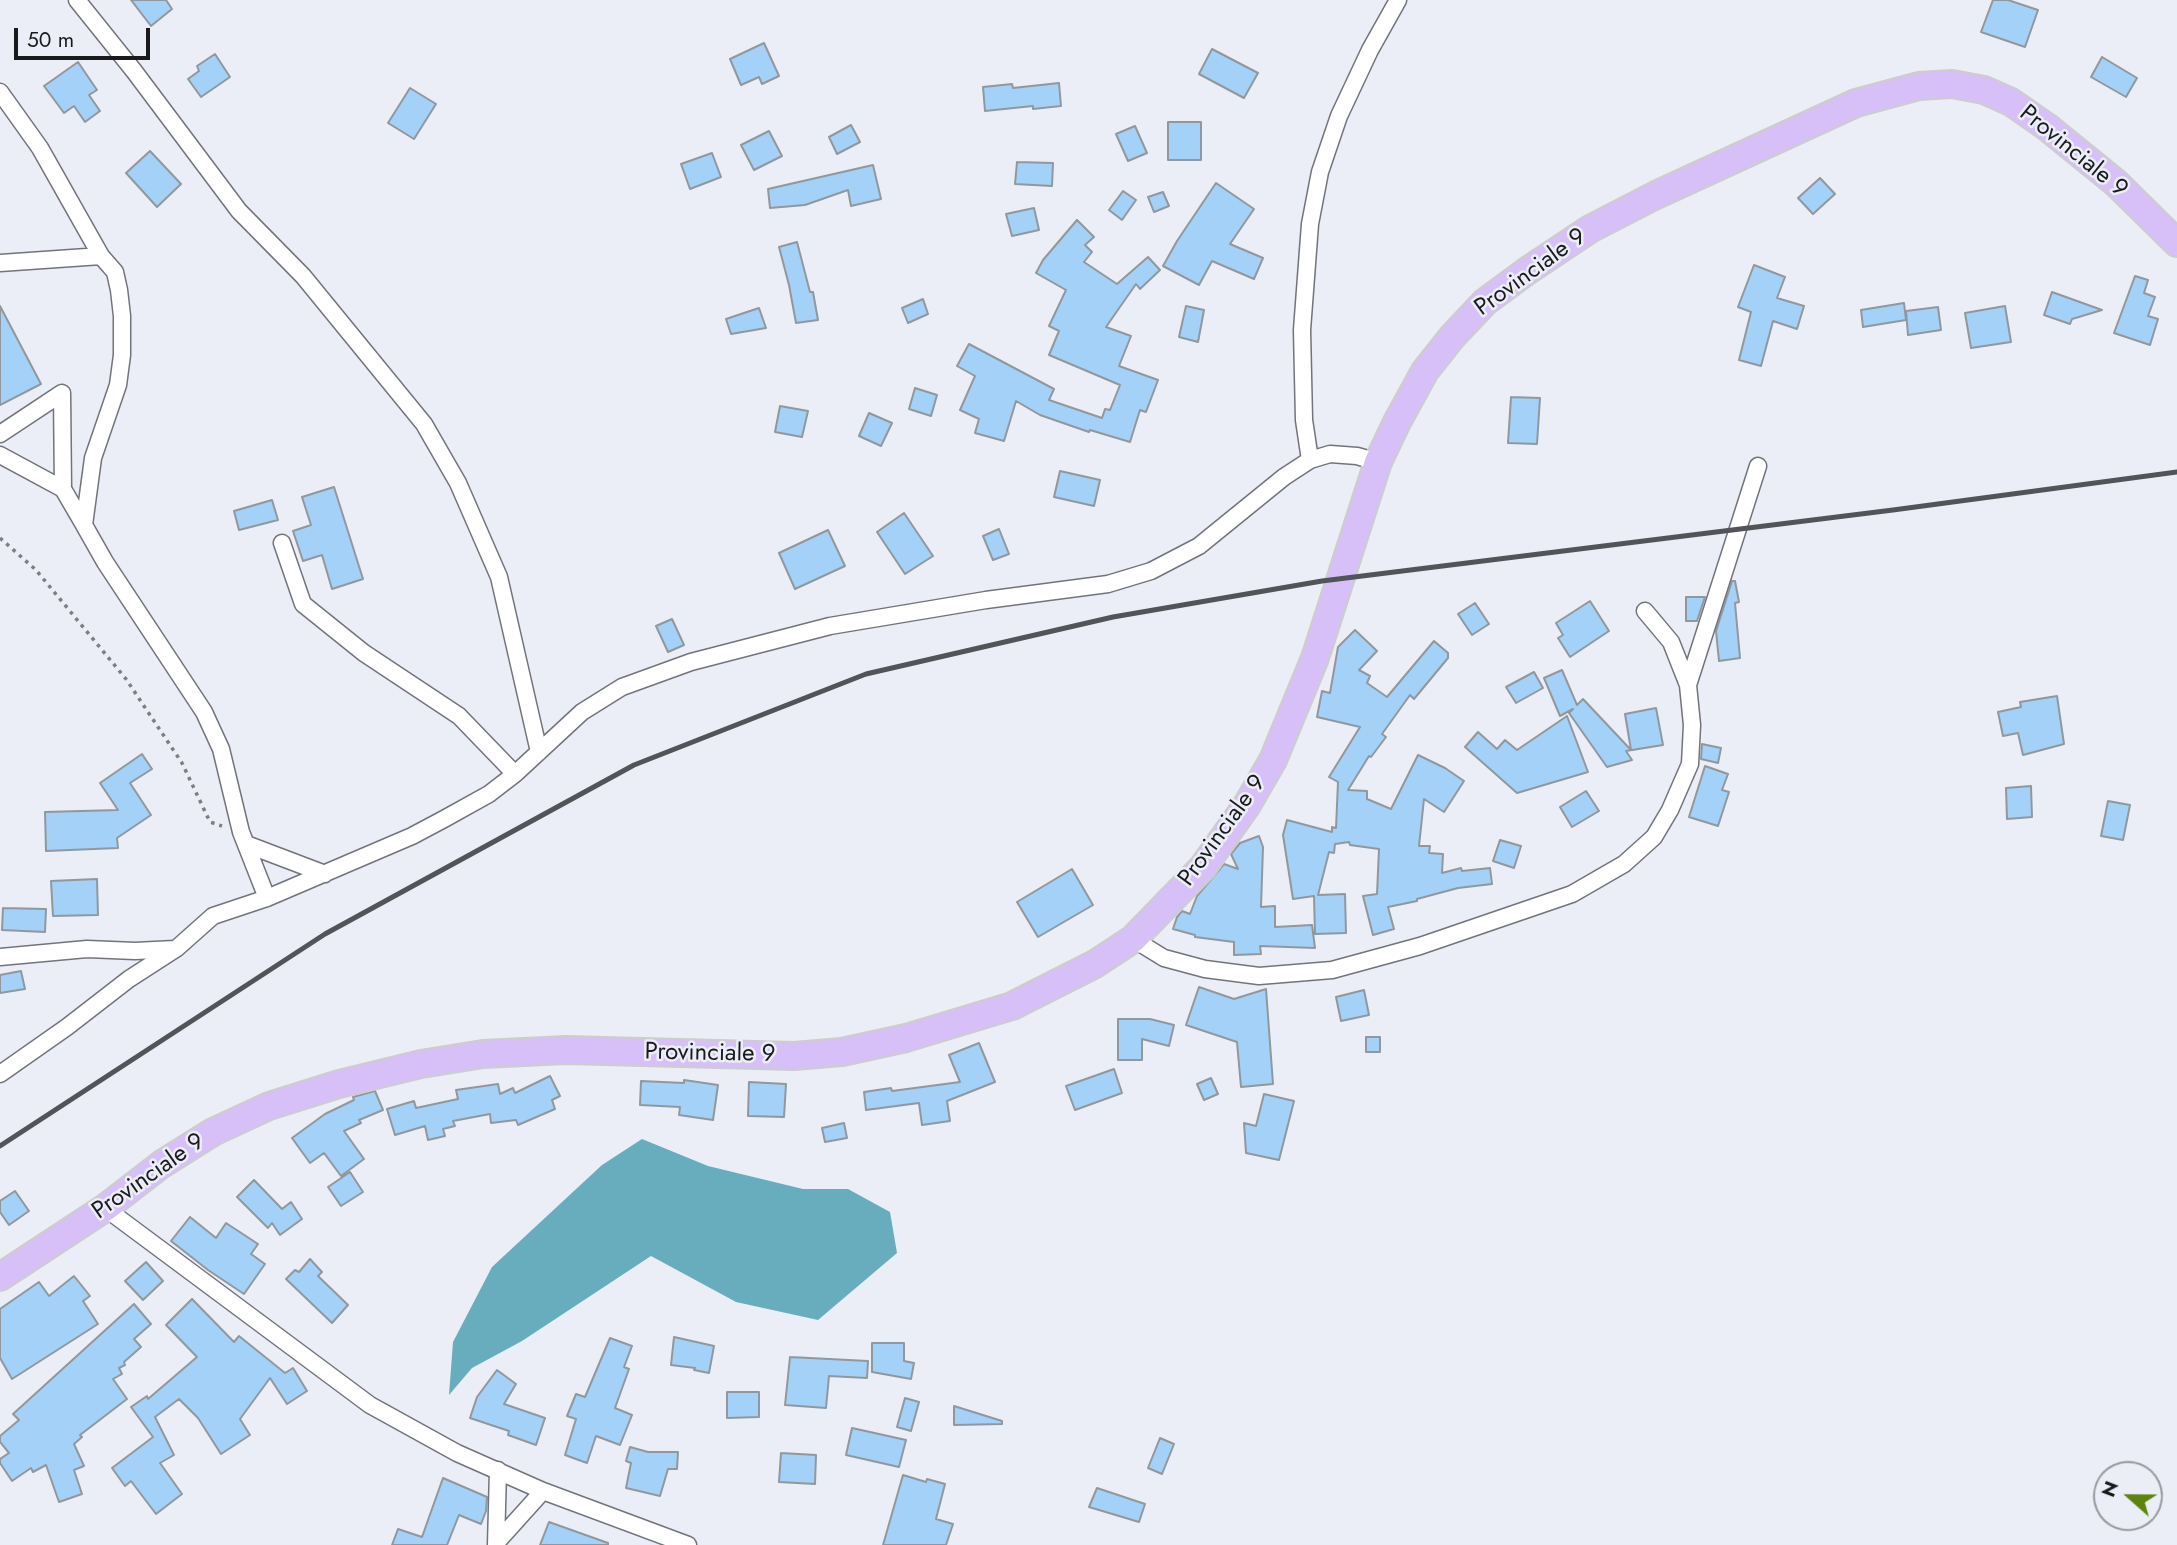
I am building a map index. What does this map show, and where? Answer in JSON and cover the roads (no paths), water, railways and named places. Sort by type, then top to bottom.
[{"type":"main road","name":"Provinciale 9","points":[[0,1277],[105,1208],[162,1164],[213,1132],[269,1106],[340,1084],[421,1064],[483,1054],[565,1050],[794,1056],[842,1052],[906,1038],[1012,1006],[1096,964],[1132,939],[1203,867],[1247,805],[1273,760],[1315,658],[1378,462],[1425,371],[1485,302],[1590,229],[1656,195],[1856,103],[1919,86],[1952,84],[1984,90],[2011,102],[2047,127],[2099,169],[2177,243]]},
{"type":"street","points":[[77,0],[239,211],[303,276],[424,424],[458,483],[499,577],[538,752]]},
{"type":"street","points":[[1310,460],[1304,420],[1302,330],[1310,224],[1320,172],[1339,116],[1370,50],[1398,0]]},
{"type":"street","points":[[0,92],[40,148],[101,256],[115,272],[117,281],[122,316],[122,355],[118,385],[93,458],[84,525]]},
{"type":"street","points":[[0,262],[101,256]]},
{"type":"street","points":[[0,434],[62,393],[62,489]]},
{"type":"street","points":[[0,1074],[129,979],[177,948],[213,916],[267,898],[412,836],[489,794],[562,729],[605,696],[622,687],[691,662],[830,626],[986,600],[1108,584],[1151,571],[1207,541],[1284,477],[1310,460],[1330,454],[1357,456],[1378,462]]},
{"type":"street","points":[[0,455],[62,489],[105,562],[204,712],[221,749],[243,838],[267,898]]},
{"type":"street","points":[[1688,685],[1758,466]]},
{"type":"street","points":[[282,543],[303,604],[364,653],[459,716],[514,774]]},
{"type":"street","points":[[1132,939],[1164,958],[1205,970],[1259,976],[1332,970],[1420,946],[1572,894],[1624,864],[1654,837],[1670,810],[1690,764],[1692,724],[1688,685],[1671,642],[1645,611]]},
{"type":"street","points":[[243,838],[325,874]]},
{"type":"street","points":[[0,957],[76,950],[135,951],[177,948]]},
{"type":"street","points":[[105,1208],[370,1405],[457,1453],[543,1491],[688,1545]]},
{"type":"street","points":[[497,1544],[498,1470]]},
{"type":"street","points":[[497,1544],[543,1491]]},
{"type":"water","points":[[642,1139],[708,1166],[803,1189],[848,1189],[890,1212],[897,1253],[818,1320],[736,1302],[651,1256],[522,1341],[472,1368],[449,1395],[453,1342],[492,1267],[602,1165]]},
{"type":"railway","points":[[0,1146],[325,934],[634,765],[866,674],[1113,617],[1322,581],[2177,472]]}]
